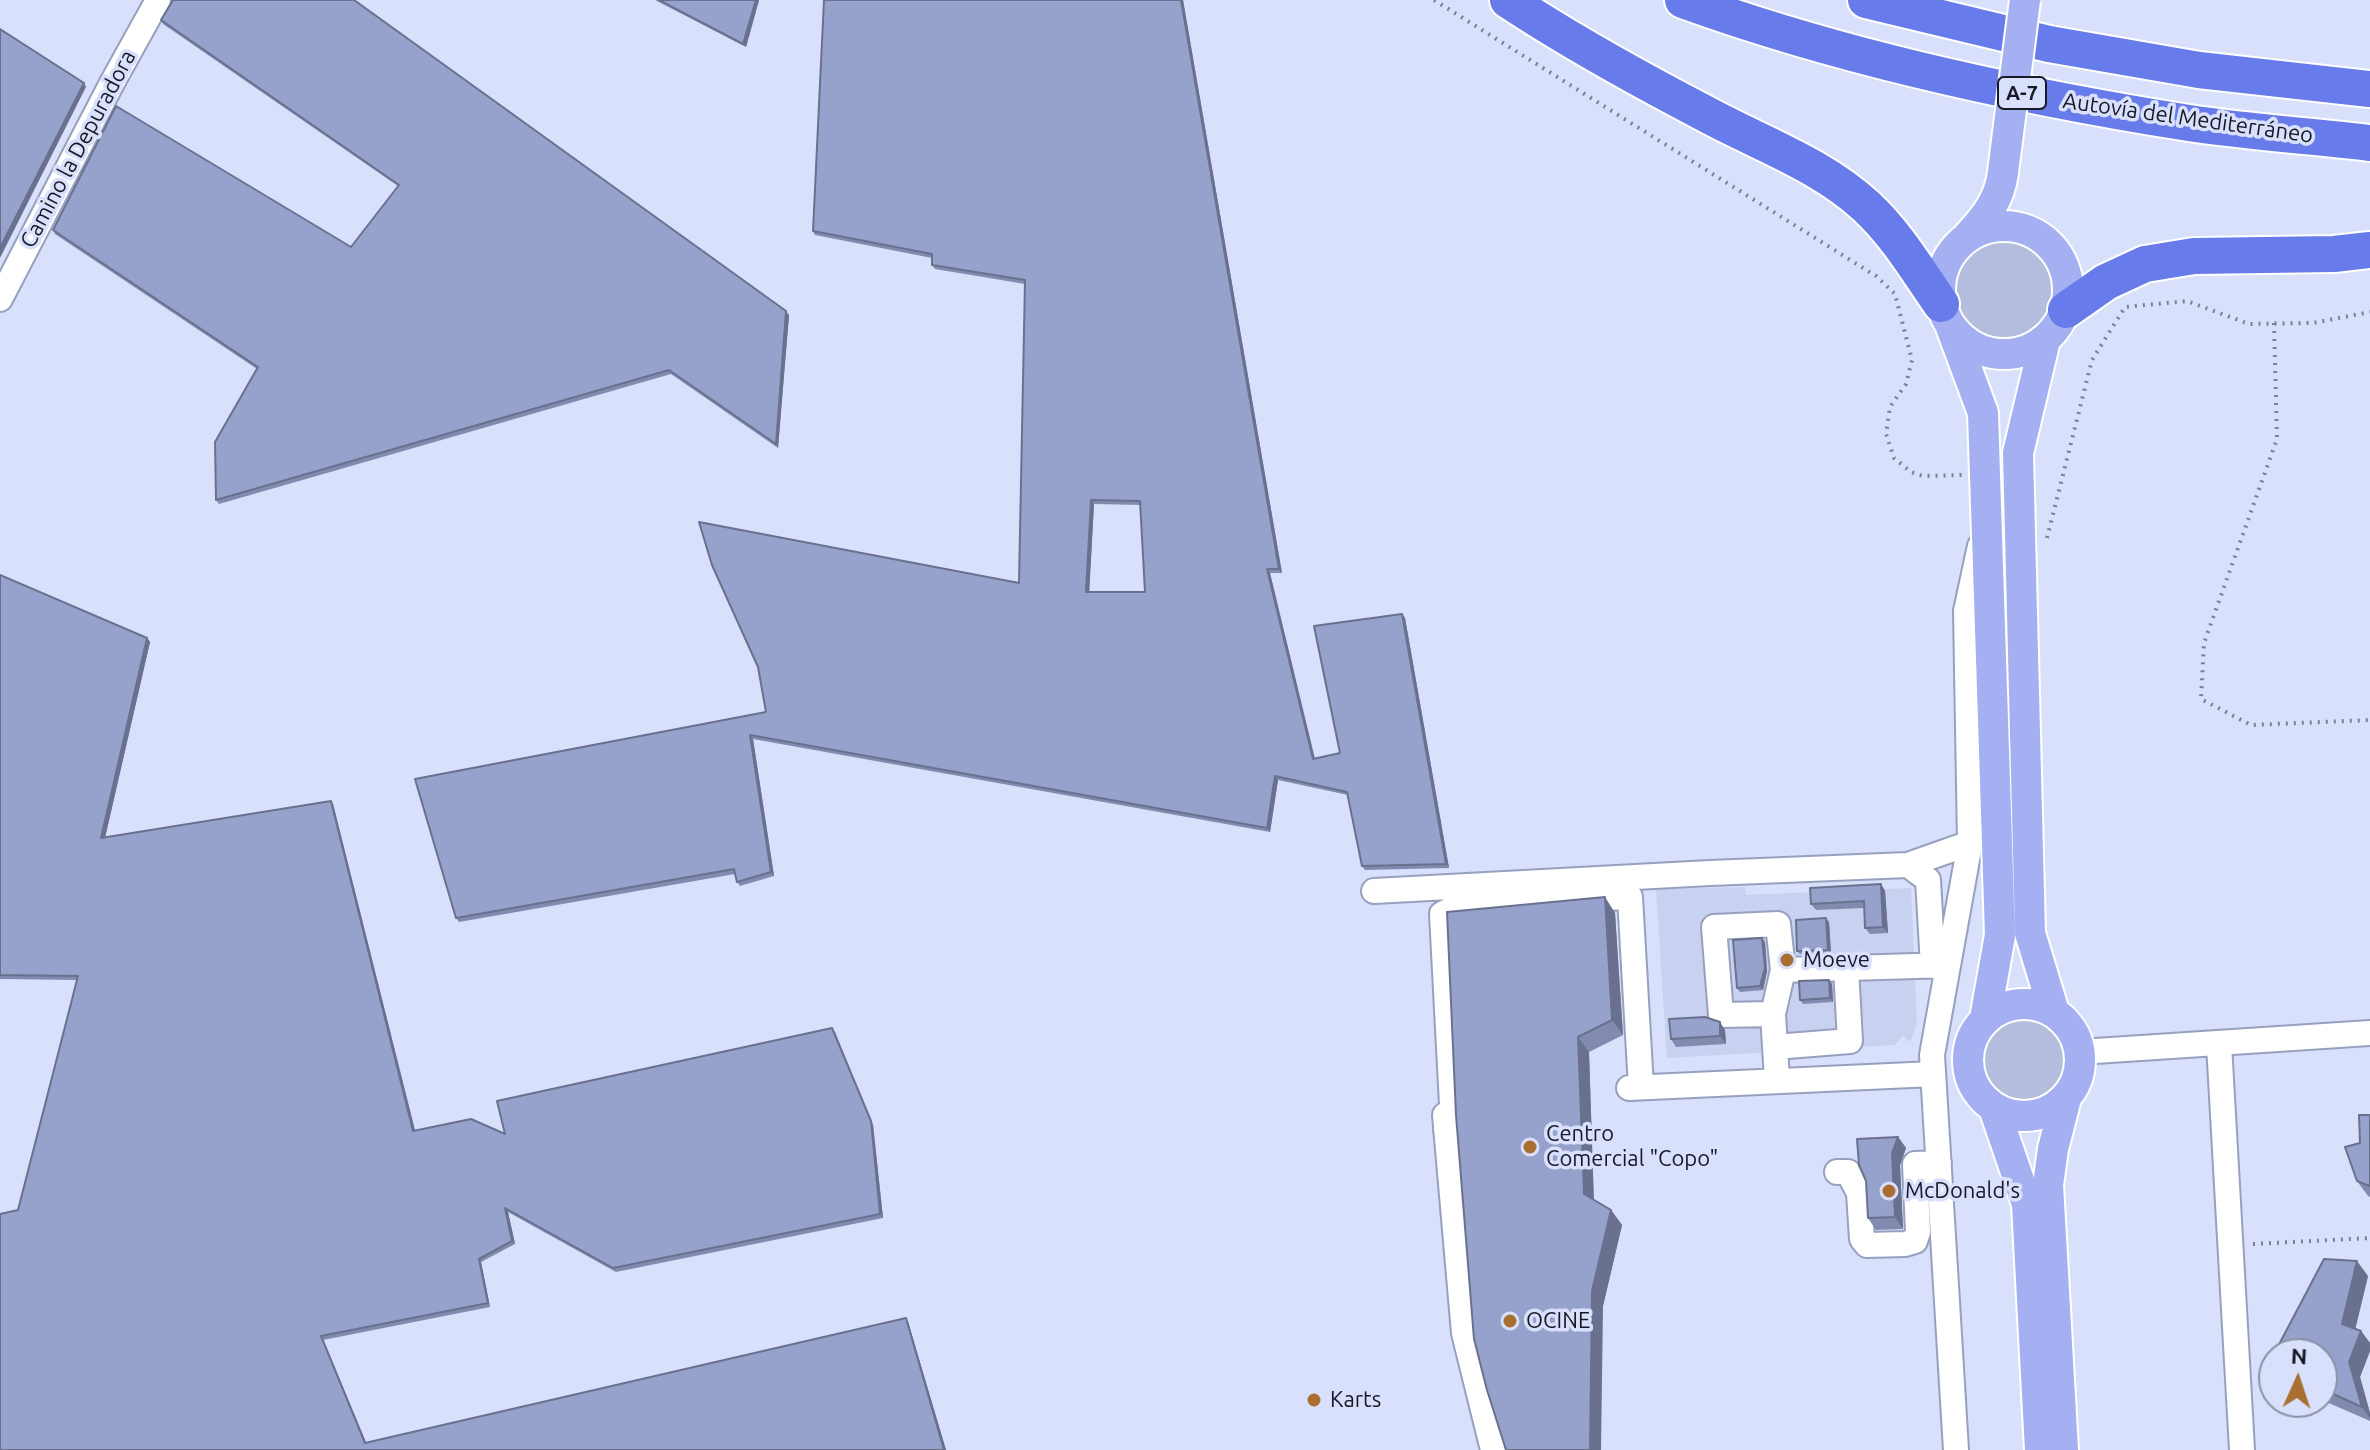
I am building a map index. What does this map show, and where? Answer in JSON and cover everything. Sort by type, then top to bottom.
[{"type":"highway","points":[[1508,0],[1691,106],[1840,184],[1894,236],[1946,316]]},
{"type":"highway","name":"Autovía del Mediterráneo","points":[[1683,0],[1841,49],[2038,97],[2192,123],[2370,143]]},
{"type":"highway","name":"A-7","points":[[1866,0],[2049,44],[2199,70],[2370,89]]},
{"type":"highway","points":[[2066,310],[2106,282],[2145,264],[2194,256],[2334,254],[2370,250]]},
{"type":"main road","points":[[1985,1019],[2000,935],[1983,413],[1946,316],[1940,286],[1943,269],[1951,253],[1988,214],[2002,179],[2025,0]]},
{"type":"main road","points":[[1946,316],[1966,342],[1985,352],[2006,354],[2026,351],[2045,340],[2058,327],[2066,310],[2069,292],[2067,274],[2060,257],[2048,243],[2011,215],[2002,179]]},
{"type":"main road","points":[[1964,240],[1979,231],[1998,226],[2016,227],[2033,233]]},
{"type":"main road","points":[[2045,340],[2018,453],[2030,933],[2054,1012]]},
{"type":"main road","points":[[2063,1450],[2048,1185],[2066,1098],[2080,1069],[2080,1052],[2067,1022],[2037,1005],[2018,1004],[2000,1008],[1974,1032],[1968,1048],[1967,1065],[1981,1097],[1994,1108],[2012,1115],[2032,1116],[2050,1110],[2066,1098]]},
{"type":"main road","points":[[1994,1108],[2027,1204],[2040,1450]]},
{"type":"street","name":"Camino la Depuradora","points":[[0,299],[158,0]]},
{"type":"street","points":[[1956,1450],[1932,1055],[1940,965],[1970,843],[1966,611],[1987,516]]},
{"type":"street","points":[[1374,891],[1908,865],[1970,843]]},
{"type":"street","points":[[1908,865],[1928,880],[1940,965]]},
{"type":"street","points":[[1446,1130],[1453,1124],[1442,914],[1462,904],[1630,897],[1635,1087],[1933,1074]]},
{"type":"street","points":[[1773,1014],[1721,1015],[1714,927],[1778,924],[1783,970],[1773,1014],[1777,1080]]},
{"type":"street","points":[[1438,933],[1426,934],[1464,1333],[1493,1450]]},
{"type":"street","points":[[1783,970],[1940,965]]},
{"type":"street","points":[[1775,1047],[1850,1041],[1846,968]]},
{"type":"street","points":[[2080,1052],[2370,1033]]},
{"type":"street","points":[[2219,1044],[2242,1450]]},
{"type":"street","points":[[1837,1172],[1848,1172],[1859,1193],[1862,1239],[1867,1245],[1905,1244],[1915,1241],[1918,1232],[1915,1164],[1939,1163]]},
{"type":"path","points":[[1434,0],[1876,276],[1895,294],[1912,360],[1906,384],[1890,407],[1886,434],[1894,458],[1911,472],[1923,476],[1984,474]]},
{"type":"path","points":[[2046,542],[2092,360],[2125,307],[2187,301],[2249,324],[2313,323],[2370,312]]},
{"type":"path","points":[[2274,323],[2277,439],[2204,643],[2201,699],[2251,725],[2370,720]]},
{"type":"path","points":[[2230,1245],[2370,1238]]},
{"type":"shaded area","points":[[2004,235],[2024,239],[2041,251],[2053,268],[2057,288],[2053,308],[2041,325],[2024,337],[2004,341],[1984,337],[1967,325],[1955,308],[1951,288],[1955,268],[1967,251],[1984,239]]},
{"type":"shaded area","name":"Moeve","points":[[1745,887],[1746,895],[1911,888],[1917,1024],[1910,1042],[1903,1036],[1895,1045],[1667,1058],[1656,889]]},
{"type":"shaded area","points":[[2023,1013],[2041,1016],[2056,1027],[2067,1042],[2070,1060],[2067,1078],[2056,1093],[2041,1104],[2023,1107],[2005,1104],[1990,1093],[1979,1078],[1976,1060],[1979,1042],[1990,1027],[2005,1016]]},
{"type":"building","points":[[173,0],[354,0],[786,311],[776,444],[669,370],[216,500],[215,442],[258,367],[53,230],[116,106],[351,247],[399,185],[161,20]]},
{"type":"building","points":[[659,0],[756,0],[743,44]]},
{"type":"building","points":[[824,0],[1181,0],[1279,569],[1267,569],[1313,759],[1340,753],[1314,626],[1402,614],[1446,864],[1362,866],[1347,792],[1275,776],[1267,828],[750,735],[771,872],[737,882],[734,869],[456,918],[415,779],[766,712],[758,667],[712,565],[699,522],[1019,583],[1025,280],[932,265],[932,254],[813,231]],"holes":[[[1091,500],[1140,501],[1145,592],[1086,592]]]},
{"type":"building","points":[[0,29],[84,83],[0,248]]},
{"type":"building","points":[[0,575],[147,638],[101,838],[331,801],[413,1131],[471,1119],[505,1134],[497,1101],[832,1028],[871,1121],[880,1214],[613,1268],[505,1208],[512,1241],[479,1259],[488,1303],[321,1336],[365,1443],[906,1318],[944,1450],[0,1450],[0,1214],[18,1210],[78,976],[0,975]]},
{"type":"building","points":[[1881,884],[1883,927],[1865,928],[1864,901],[1811,904],[1810,888]]},
{"type":"building","name":"Centro Comercial \"Copo\"","points":[[1605,897],[1612,1020],[1578,1037],[1584,1194],[1611,1210],[1592,1291],[1590,1450],[1506,1450],[1474,1339],[1456,1115],[1447,912]]},
{"type":"building","points":[[1826,918],[1828,950],[1797,951],[1796,920]]},
{"type":"building","points":[[1762,938],[1765,968],[1760,986],[1737,988],[1733,940]]},
{"type":"building","points":[[1829,980],[1830,998],[1800,1000],[1799,981]]},
{"type":"building","points":[[1705,1017],[1720,1022],[1720,1036],[1671,1039],[1669,1019]]},
{"type":"building","points":[[2359,1115],[2370,1115],[2370,1186],[2357,1181],[2345,1147],[2360,1143]]},
{"type":"building","points":[[1898,1137],[1892,1153],[1895,1217],[1868,1218],[1866,1181],[1859,1165],[1857,1139]]},
{"type":"building","points":[[2324,1259],[2357,1261],[2342,1324],[2361,1331],[2349,1362],[2362,1407],[2338,1396],[2338,1338],[2282,1338]]},
{"type":"place","name":"Moeve","points":[[1787,960]]},
{"type":"place","name":"Centro Comercial \"Copo\"","points":[[1530,1147]]},
{"type":"place","name":"McDonald's","points":[[1889,1191]]},
{"type":"place","name":"OCINE","points":[[1510,1321]]},
{"type":"place","name":"Karts","points":[[1314,1400]]}]
